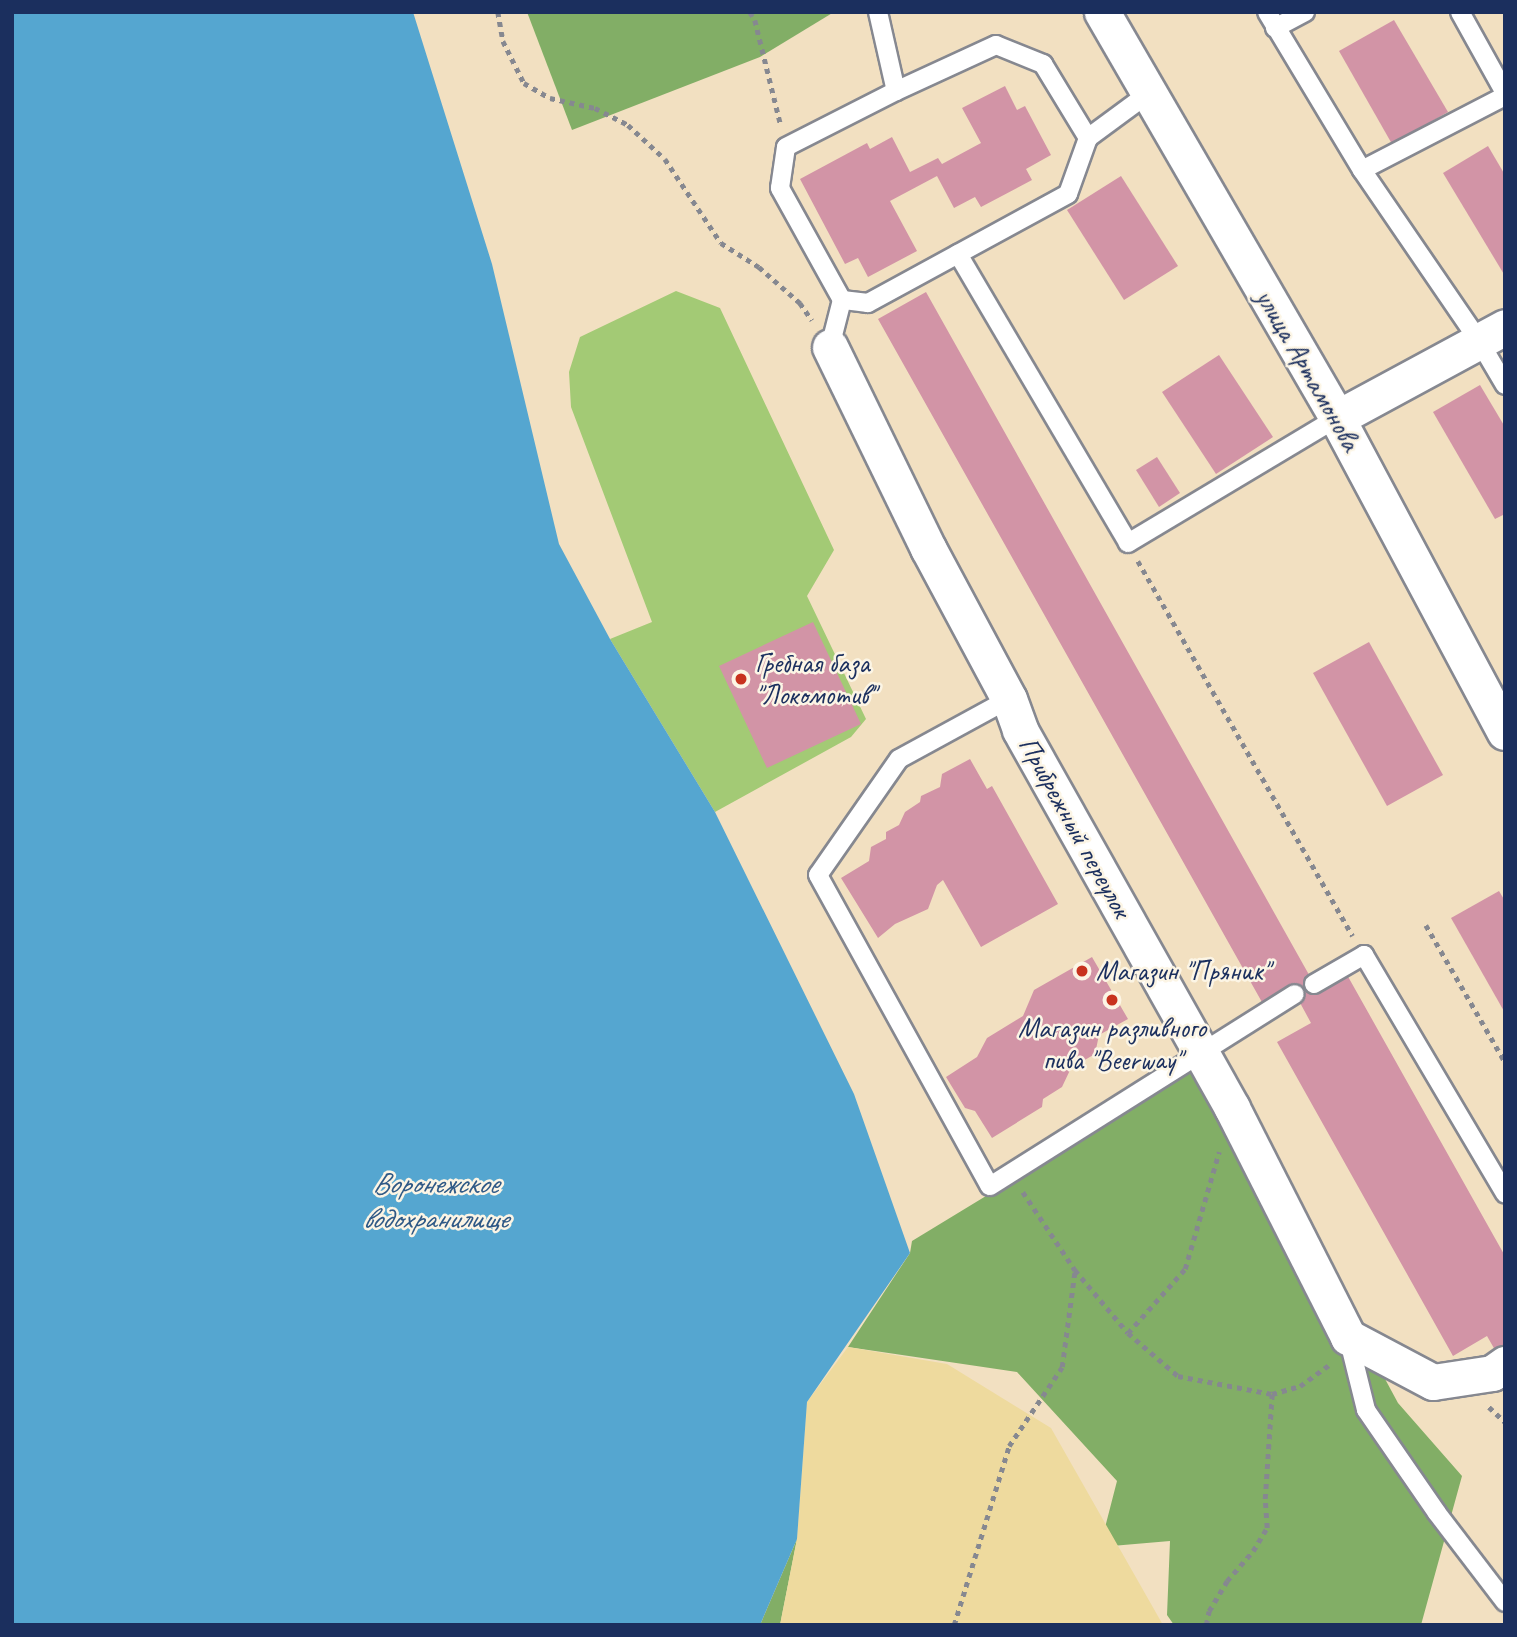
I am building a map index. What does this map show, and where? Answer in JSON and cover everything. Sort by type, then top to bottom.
[{"type":"street","name":"улица Артамонова","points":[[1102,12],[1338,418],[1505,732]]},
{"type":"street","points":[[1338,418],[1492,334]]},
{"type":"street","name":"Прибрежный переулок","points":[[830,346],[928,548],[1009,699],[1020,730],[1232,1108],[1348,1337]]},
{"type":"street","points":[[1348,1337],[1433,1382],[1492,1373],[1505,1364]]},
{"type":"lane","points":[[878,12],[896,91]]},
{"type":"lane","points":[[1306,12],[1271,20],[1362,170],[1492,334],[1505,385]]},
{"type":"lane","points":[[1362,170],[1505,94],[1460,12]]},
{"type":"lane","points":[[830,346],[842,300],[780,188],[786,147],[896,91],[996,45],[1044,64],[1088,138]]},
{"type":"lane","points":[[842,300],[868,303],[1068,194],[1088,138],[1149,93]]},
{"type":"lane","points":[[958,254],[1128,543],[1338,418]]},
{"type":"lane","points":[[1009,699],[899,759],[818,875],[990,1186],[1200,1051],[1295,994]]},
{"type":"lane","points":[[1314,984],[1364,955],[1505,1192]]},
{"type":"lane","points":[[1348,1337],[1366,1410],[1437,1513],[1505,1602]]},
{"type":"path","points":[[498,12],[503,41],[524,82],[550,98],[595,108],[628,125],[666,159],[720,243],[759,267],[800,303],[830,346]]},
{"type":"path","points":[[750,12],[755,20],[786,147]]},
{"type":"path","points":[[1128,543],[1364,955]]},
{"type":"path","points":[[1426,925],[1505,1062]]},
{"type":"path","points":[[1128,1333],[1185,1269],[1232,1108]]},
{"type":"path","points":[[1011,1173],[1075,1270],[1128,1333],[1178,1376],[1272,1394],[1300,1386],[1336,1359],[1348,1337]]},
{"type":"path","points":[[954,1625],[1009,1446],[1062,1367],[1075,1270]]},
{"type":"path","points":[[1206,1625],[1209,1611],[1227,1581],[1253,1551],[1267,1528],[1265,1499],[1272,1394]]},
{"type":"green space","points":[[527,12],[834,12],[760,57],[572,130]]},
{"type":"green space","points":[[676,291],[720,308],[834,550],[807,596],[866,719],[851,737],[715,812],[610,639],[652,622],[571,407],[569,372],[580,337]]},
{"type":"green space","points":[[1198,1067],[1323,1264],[1398,1403],[1462,1476],[1421,1625],[1174,1625],[1167,1615],[1170,1541],[1100,1547],[1117,1481],[1017,1372],[848,1347],[910,1253],[912,1241]]},
{"type":"green space","points":[[797,1539],[780,1625],[760,1625]]},
{"type":"sand","points":[[848,1347],[947,1364],[1051,1428],[1163,1625],[780,1625],[797,1539],[807,1402]]},
{"type":"water","name":"Воронежское водохранилище","points":[[12,12],[413,12],[492,264],[559,544],[610,639],[715,812],[854,1094],[910,1253],[807,1402],[797,1539],[760,1625],[12,1625]]},
{"type":"building","points":[[1394,20],[1448,112],[1392,144],[1339,51]]},
{"type":"building","points":[[1005,86],[1017,110],[1025,106],[1051,155],[1026,169],[1032,180],[981,207],[975,197],[954,208],[937,176],[890,201],[917,251],[868,277],[858,258],[845,264],[800,179],[867,143],[870,149],[892,137],[910,172],[938,158],[942,164],[981,143],[962,108]]},
{"type":"building","points":[[1488,146],[1505,175],[1505,276],[1443,173]]},
{"type":"building","points":[[1121,176],[1178,266],[1124,300],[1067,210]]},
{"type":"building","points":[[926,292],[1317,989],[1346,973],[1505,1256],[1505,1345],[1495,1350],[1487,1336],[1453,1356],[1277,1042],[1311,1023],[1292,988],[1263,1004],[878,319]]},
{"type":"building","points":[[1219,355],[1273,437],[1216,474],[1162,392]]},
{"type":"building","points":[[1480,385],[1505,427],[1505,514],[1495,519],[1433,412]]},
{"type":"building","points":[[1157,457],[1180,493],[1159,507],[1136,470]]},
{"type":"building","points":[[813,622],[861,724],[767,768],[719,666]]},
{"type":"building","points":[[1369,642],[1443,775],[1387,806],[1313,673]]},
{"type":"building","points":[[970,759],[987,789],[992,786],[1058,904],[981,947],[943,880],[937,885],[928,909],[895,924],[878,938],[841,878],[869,861],[871,847],[886,839],[886,832],[899,825],[905,812],[920,802],[921,796],[940,787],[942,774]]},
{"type":"building","points":[[1499,891],[1505,901],[1505,1013],[1451,918]]},
{"type":"building","points":[[1092,957],[1128,1019],[1099,1035],[1095,1054],[1071,1068],[1062,1087],[1043,1099],[1042,1107],[992,1138],[975,1111],[965,1108],[946,1077],[977,1057],[987,1038],[1023,1016],[1034,990]]},
{"type":"place","name":"Гребная база \"Локомотив\"","points":[[741,679]]},
{"type":"place","name":"Магазин \"Пряник\"","points":[[1082,971]]},
{"type":"place","name":"Магазин разливного пива \"Beerway\"","points":[[1112,1000]]}]
